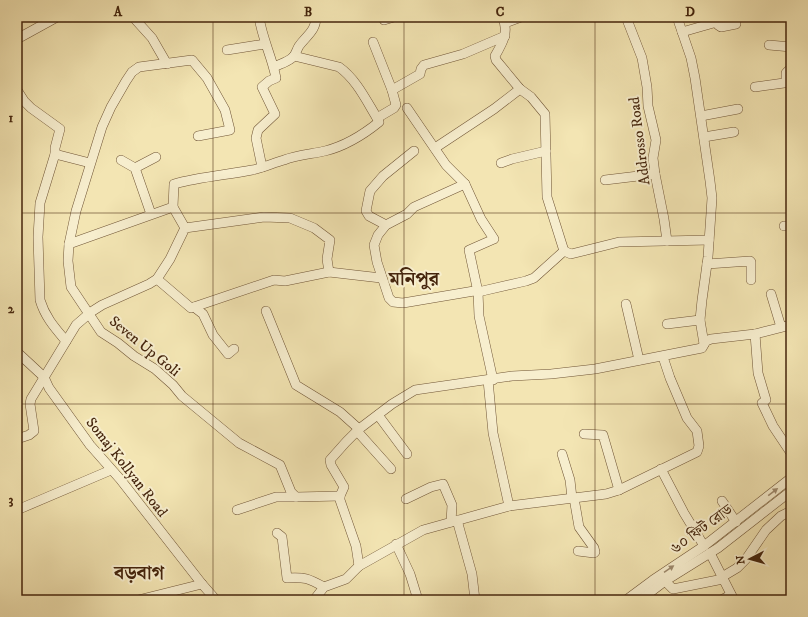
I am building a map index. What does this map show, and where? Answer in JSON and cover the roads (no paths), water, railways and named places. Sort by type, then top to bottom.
[{"type":"street","points":[[17,39],[44,20],[57,17]]},
{"type":"street","points":[[133,17],[152,38],[166,64]]},
{"type":"street","points":[[259,17],[261,32],[274,67],[276,78],[262,87],[275,114],[258,130],[256,138],[262,167]]},
{"type":"street","points":[[274,67],[286,62],[294,56],[299,47],[309,36],[314,27],[316,17]]},
{"type":"street","points":[[384,20],[394,17]]},
{"type":"street","points":[[521,17],[503,20],[505,36],[495,56],[496,60],[520,89],[531,97],[545,114],[547,197],[564,251],[571,254],[619,242],[709,240]]},
{"type":"street","name":"Addrosso Road","points":[[626,17],[642,58],[647,87],[648,106],[656,140],[653,158],[655,174],[667,241]]},
{"type":"street","points":[[677,17],[695,78],[712,198],[707,264],[700,320],[704,344]]},
{"type":"street","points":[[682,32],[716,19],[718,25],[721,27],[736,24]]},
{"type":"street","points":[[392,90],[420,74],[424,65],[463,54],[505,36]]},
{"type":"street","points":[[373,42],[392,90],[396,105],[394,108],[377,118]]},
{"type":"street","points":[[227,50],[265,44]]},
{"type":"street","points":[[769,45],[791,47]]},
{"type":"street","points":[[185,228],[173,207],[174,184],[252,170],[284,159],[326,151],[346,144],[368,131],[379,122],[351,78],[339,67],[294,56]]},
{"type":"street","name":"Seven Up Goli","points":[[198,136],[230,130],[225,110],[206,78],[192,60],[139,67],[132,72],[111,107],[102,127],[76,211],[69,244],[68,269],[72,287],[101,332],[155,369],[173,385],[182,396],[239,443],[280,465],[291,492],[296,497]]},
{"type":"street","points":[[755,87],[784,83],[786,82],[786,73],[791,70]]},
{"type":"street","points":[[435,148],[494,109],[520,89]]},
{"type":"street","points":[[17,90],[31,108],[60,129],[55,154],[40,203],[38,236],[40,300],[47,318],[66,341]]},
{"type":"street","points":[[408,108],[446,165],[465,184],[481,219],[494,238],[469,250],[478,292],[479,316],[491,380],[493,433],[509,506]]},
{"type":"street","points":[[701,116],[738,109]]},
{"type":"street","points":[[704,137],[734,132]]},
{"type":"street","points":[[501,163],[512,158],[546,150]]},
{"type":"street","points":[[386,225],[367,214],[366,211],[370,191],[383,176],[414,151]]},
{"type":"street","points":[[55,154],[90,163]]},
{"type":"street","points":[[135,168],[156,157]]},
{"type":"street","points":[[121,160],[135,168],[151,214]]},
{"type":"street","points":[[605,180],[655,174]]},
{"type":"street","points":[[465,184],[414,207],[407,214],[386,225],[378,235],[374,245],[376,262],[389,298],[393,302],[403,303],[474,291],[478,292],[526,281],[534,278],[564,251]]},
{"type":"street","points":[[69,244],[173,207]]},
{"type":"street","points":[[185,228],[264,217],[290,218],[314,228],[330,240],[327,259],[329,272]]},
{"type":"street","points":[[17,439],[29,436],[34,431],[30,404],[31,399],[76,325],[102,305],[143,287],[157,279],[170,259],[185,228]]},
{"type":"street","points":[[707,264],[750,261],[751,280]]},
{"type":"street","points":[[194,307],[274,280],[284,281],[329,272],[381,278]]},
{"type":"street","points":[[157,279],[192,308],[194,307],[203,314],[213,335],[228,354],[234,349]]},
{"type":"street","points":[[771,294],[781,327]]},
{"type":"street","points":[[626,304],[639,360]]},
{"type":"street","points":[[266,311],[296,385],[340,412],[358,430],[391,469]]},
{"type":"street","points":[[666,324],[700,320]]},
{"type":"street","points":[[359,566],[356,546],[340,500],[344,487],[331,466],[330,460],[358,430],[392,404],[415,390],[512,376],[551,374],[595,369],[639,360],[663,357],[702,348],[704,344],[711,339],[754,334],[791,325]]},
{"type":"street","points":[[754,334],[758,374],[766,400],[762,403],[773,426],[791,453]]},
{"type":"street","name":"Somaj Kollyan Road","points":[[17,352],[44,377],[49,388],[90,445],[120,479],[216,600]]},
{"type":"street","points":[[314,600],[324,587],[346,579],[359,566],[423,530],[509,506],[599,496],[619,490],[697,452],[699,446],[697,431],[687,418],[663,357]]},
{"type":"street","points":[[378,415],[407,454]]},
{"type":"street","points":[[584,434],[603,435],[619,490]]},
{"type":"street","points":[[562,454],[570,480],[579,527],[594,548],[595,552],[578,551]]},
{"type":"street","points":[[661,469],[684,513],[704,546]]},
{"type":"street","points":[[17,510],[111,470]]},
{"type":"street","name":"৬০ ফিট রোড","points":[[626,600],[655,584],[791,478]]},
{"type":"street","points":[[406,499],[431,487],[444,484],[452,505],[454,521],[472,574],[475,600]]},
{"type":"street","name":"৬০ ফিট রোড","points":[[640,600],[655,584],[665,582],[710,553],[791,491]]},
{"type":"street","points":[[237,510],[276,497],[340,496]]},
{"type":"street","points":[[722,502],[736,522]]},
{"type":"street","points":[[665,582],[673,589],[723,578],[738,568],[766,530],[781,516],[791,510]]},
{"type":"street","points":[[277,533],[282,537],[287,578],[310,579],[324,587]]},
{"type":"street","points":[[396,544],[410,574],[418,600]]},
{"type":"street","points":[[710,553],[733,597],[721,600]]},
{"type":"street","points":[[138,600],[202,584]]},
{"type":"district","name":"মনিপুর","points":[[414,278]]},
{"type":"district","name":"বড়বাগ","points":[[139,572]]}]
